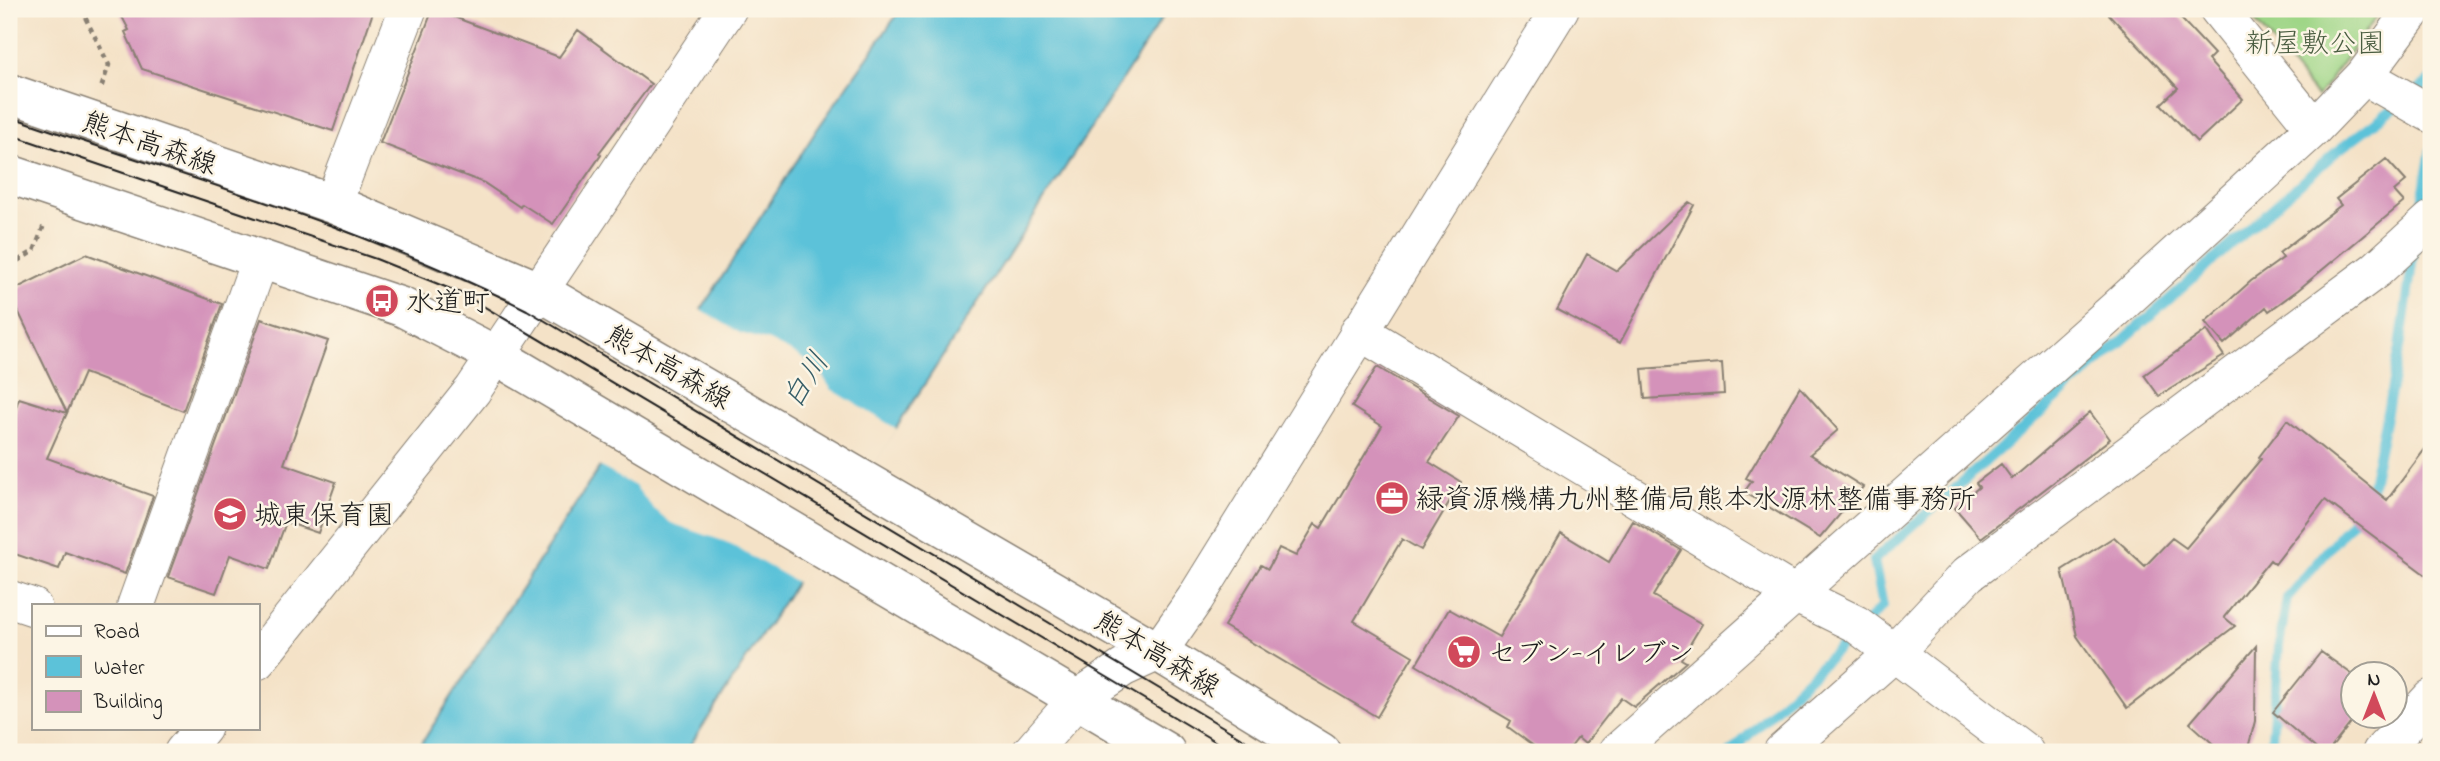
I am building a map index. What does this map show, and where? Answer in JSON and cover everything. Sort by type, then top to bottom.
[{"type":"main road","name":"熊本高森線","points":[[9,93],[333,204],[539,291],[1158,652],[1321,752]]},
{"type":"main road","points":[[9,174],[402,307],[496,356],[1166,752]]},
{"type":"street","points":[[333,204],[408,9]]},
{"type":"street","points":[[259,658],[473,390],[728,9]]},
{"type":"street","points":[[1031,752],[1068,693],[1158,652],[1195,599],[1560,9]]},
{"type":"street","points":[[2218,9],[2314,128]]},
{"type":"street","points":[[1617,752],[2117,308],[2314,128],[2377,85],[2414,9]]},
{"type":"street","points":[[2377,85],[2431,114]]},
{"type":"street","points":[[1782,752],[1877,640],[2376,271],[2431,220]]},
{"type":"street","points":[[136,604],[260,259]]},
{"type":"street","points":[[1359,331],[1793,593],[1877,640],[2025,752]]},
{"type":"street","points":[[9,598],[32,607]]},
{"type":"street","points":[[2381,752],[2431,698]]},
{"type":"street","points":[[183,752],[202,730]]},
{"type":"street","points":[[199,752],[213,730]]},
{"type":"green space","name":"新屋敷公園","points":[[2245,9],[2382,9],[2317,97]]},
{"type":"water","name":"白川","points":[[901,9],[1168,9],[686,752],[416,752],[818,128]]},
{"type":"pier","points":[[698,308],[740,333],[769,341],[799,356],[820,372],[831,389],[897,429],[798,583],[726,542],[671,523],[653,508],[635,486],[597,465]]},
{"type":"building","points":[[118,9],[374,9],[333,131],[142,69],[125,32],[129,30]]},
{"type":"building","points":[[433,9],[559,57],[578,30],[651,84],[599,153],[601,155],[553,224],[522,204],[520,207],[484,183],[380,143]]},
{"type":"building","points":[[2104,9],[2172,9],[2214,54],[2208,60],[2243,99],[2197,142],[2161,104],[2178,88]]},
{"type":"building","points":[[2386,159],[2406,181],[2394,191],[2404,202],[2298,290],[2269,311],[2266,307],[2224,344],[2205,322],[2251,281],[2283,258],[2279,253],[2341,205],[2336,199]]},
{"type":"building","points":[[1689,202],[1694,205],[1620,343],[1557,310],[1587,254],[1617,271]]},
{"type":"building","points":[[86,254],[222,304],[183,411],[84,373],[67,413],[9,292]]},
{"type":"building","points":[[261,319],[328,341],[284,464],[336,482],[318,533],[286,522],[269,569],[230,555],[216,593],[168,577]]},
{"type":"building","points":[[2207,330],[2224,356],[2159,396],[2144,375]]},
{"type":"building","points":[[1722,363],[1724,394],[1645,399],[1642,369]]},
{"type":"building","points":[[1377,367],[1459,416],[1429,462],[1461,482],[1421,550],[1402,539],[1354,621],[1413,656],[1377,717],[1224,626],[1261,565],[1268,569],[1279,548],[1296,556],[1315,524],[1321,528],[1382,426],[1352,407]]},
{"type":"building","points":[[1800,387],[1838,430],[1810,454],[1863,487],[1820,538],[1744,492],[1752,481],[1746,478]]},
{"type":"building","points":[[19,398],[67,413],[47,458],[153,496],[125,574],[65,552],[59,569],[9,552],[9,429]]},
{"type":"building","points":[[2090,412],[2110,439],[1981,538],[1955,508],[1979,487],[1976,483],[2001,464],[2012,479]]},
{"type":"building","points":[[2287,420],[2387,500],[2431,441],[2431,579],[2325,500],[2275,564],[2270,560],[2224,617],[2235,626],[2127,708],[2077,636],[2062,570],[2114,537],[2145,566],[2172,538],[2186,548],[2261,459],[2259,457]]},
{"type":"building","points":[[1633,521],[1681,550],[1653,596],[1702,624],[1681,659],[1686,662],[1634,707],[1621,698],[1585,744],[1578,738],[1567,752],[1542,752],[1508,727],[1511,721],[1416,665],[1449,609],[1499,637],[1561,533],[1609,562]]},
{"type":"building","points":[[2256,646],[2255,721],[2247,752],[2222,752],[2190,723]]},
{"type":"building","points":[[2321,652],[2338,664],[2338,730],[2345,730],[2328,752],[2320,752],[2273,712]]},
{"type":"waterway","points":[[1731,752],[1883,606],[1874,560],[2336,152],[2431,80]]},
{"type":"waterway","points":[[2419,220],[2431,150]]},
{"type":"waterway","points":[[2369,499],[2400,348],[2414,250]]},
{"type":"waterway","points":[[2271,752],[2279,646],[2287,598],[2360,512]]},
{"type":"tram line","points":[[9,116],[337,228],[465,280],[527,310],[1265,752]]},
{"type":"tram line","points":[[9,134],[376,259],[463,294],[1233,752]]},
{"type":"place","name":"水道町","points":[[382,301]]},
{"type":"place","name":"緑資源機構九州整備局熊本水源林整備事務所","points":[[1392,498]]},
{"type":"place","name":"城東保育園","points":[[230,514]]},
{"type":"place","name":"セブン-イレブン","points":[[1464,652]]}]
